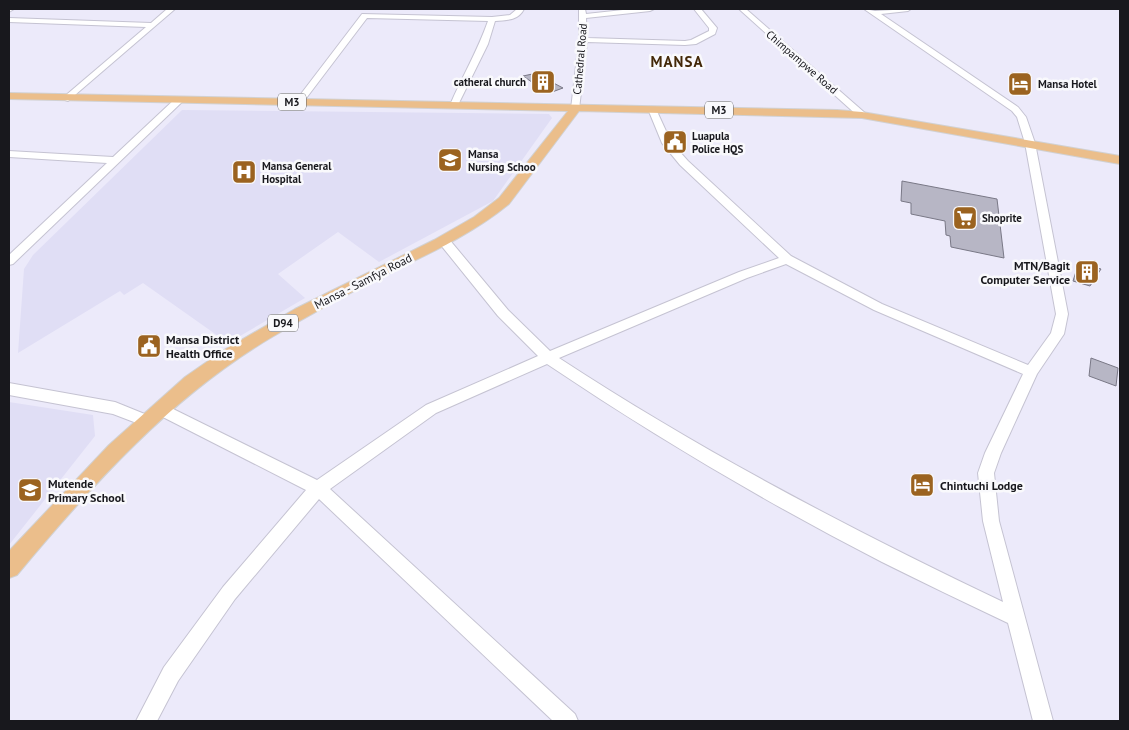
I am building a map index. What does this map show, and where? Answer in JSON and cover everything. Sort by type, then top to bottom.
[{"type":"main road","name":"M3","points":[[9,96],[836,113],[862,115],[1120,160]]},
{"type":"main road","name":"Mansa - Samfya Road","points":[[9,567],[70,497],[147,421],[218,362],[342,290],[471,227],[504,201],[575,109]]},
{"type":"street","points":[[68,98],[171,9]]},
{"type":"street","points":[[298,103],[370,9]]},
{"type":"street","points":[[440,18],[443,9]]},
{"type":"street","points":[[365,16],[492,18],[515,16],[520,9]]},
{"type":"street","points":[[582,12],[650,9]]},
{"type":"street","points":[[582,40],[693,42],[712,32],[713,28],[697,9]]},
{"type":"street","name":"Chimpampwe Road","points":[[742,9],[862,115]]},
{"type":"street","points":[[871,11],[908,9]]},
{"type":"street","points":[[871,11],[1015,109],[1021,117],[1030,144],[1062,314],[1057,334],[1031,372],[993,453],[986,473],[991,521],[1044,721]]},
{"type":"street","name":"Cathedral Road","points":[[575,109],[582,40],[582,12]]},
{"type":"street","points":[[454,105],[471,67],[484,44],[492,18]]},
{"type":"street","points":[[9,20],[154,25]]},
{"type":"street","points":[[9,261],[178,100]]},
{"type":"street","points":[[652,109],[667,143],[684,163],[787,259],[878,307],[1031,372]]},
{"type":"street","points":[[9,154],[115,160]]},
{"type":"street","points":[[444,241],[503,313],[548,358],[604,395],[742,477],[888,556],[1015,617]]},
{"type":"street","points":[[146,721],[171,674],[229,592],[318,488],[431,410],[743,275],[787,259]]},
{"type":"street","points":[[9,389],[114,408],[147,421]]},
{"type":"street","points":[[160,409],[318,488],[568,721]]},
{"type":"shaded area","name":"Mansa General Hospital","points":[[182,110],[549,114],[552,118],[493,201],[379,262],[338,232],[278,274],[305,298],[228,343],[143,283],[124,295],[120,291],[18,353],[24,269],[33,255]]},
{"type":"shaded area","name":"Mutende Primary School","points":[[9,402],[93,415],[95,436],[9,545]]},
{"type":"building","name":"catheral church","points":[[537,73],[563,88],[552,92],[545,91],[523,76]]},
{"type":"building","name":"Shoprite","points":[[902,181],[997,199],[1004,258],[951,247],[950,236],[946,235],[945,221],[911,214],[911,203],[901,201]]},
{"type":"building","name":"MTN/Bagit Computer Service","points":[[1079,262],[1101,269],[1090,286],[1073,281]]},
{"type":"building","points":[[1091,358],[1118,368],[1116,386],[1089,376]]},
{"type":"place","name":"catheral church","points":[[543,82]]},
{"type":"place","name":"Mansa Hotel","points":[[1020,84]]},
{"type":"place","name":"Luapula Police HQS","points":[[675,142]]},
{"type":"place","name":"Mansa Nursing Schoo","points":[[450,160]]},
{"type":"place","name":"Mansa General Hospital","points":[[244,172]]},
{"type":"place","name":"Shoprite","points":[[965,218]]},
{"type":"place","name":"MTN/Bagit Computer Service","points":[[1087,272]]},
{"type":"place","name":"Mansa District Health Office","points":[[149,346]]},
{"type":"place","name":"Chintuchi Lodge","points":[[922,485]]},
{"type":"place","name":"Mutende Primary School","points":[[30,490]]},
{"type":"district","name":"MANSA","points":[[677,61]]}]
